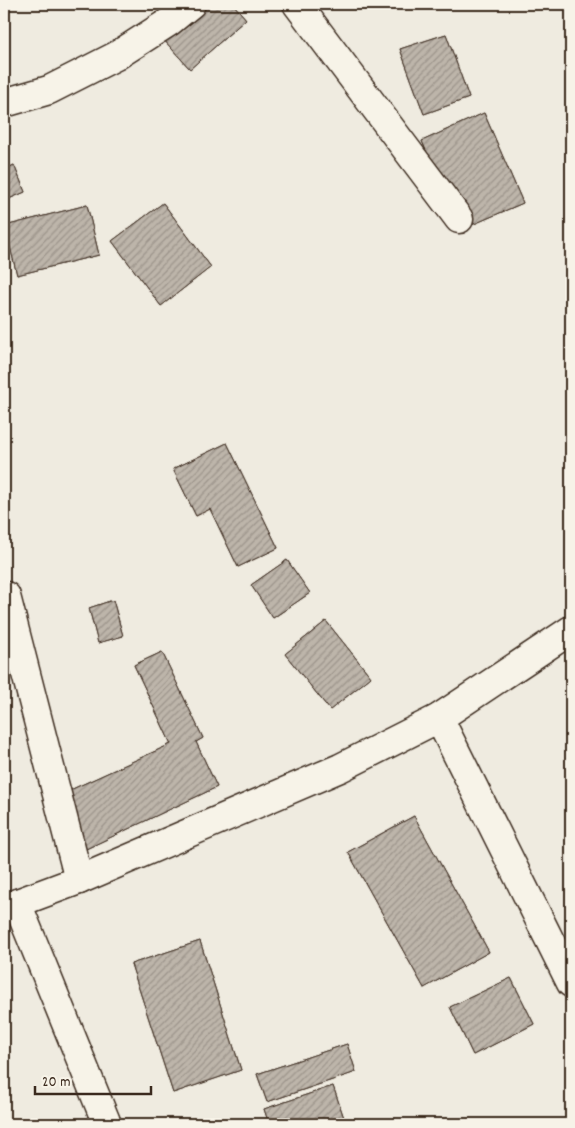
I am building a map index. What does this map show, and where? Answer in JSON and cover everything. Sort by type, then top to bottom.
[{"type":"street","points":[[4,103],[49,90],[116,56],[170,22],[191,4]]},
{"type":"street","points":[[297,4],[458,219]]},
{"type":"street","points":[[6,596],[79,880]]},
{"type":"street","points":[[108,1124],[10,905],[79,880],[340,768],[439,718],[571,630]]},
{"type":"street","points":[[439,718],[571,983]]},
{"type":"building","points":[[182,4],[233,4],[246,19],[190,69],[154,29]]},
{"type":"building","points":[[182,4],[233,4],[246,19],[190,69],[154,29]]},
{"type":"building","points":[[446,34],[469,98],[424,114],[400,49]]},
{"type":"building","points":[[446,34],[469,98],[424,114],[400,49]]},
{"type":"building","points":[[484,113],[523,203],[460,230],[422,141]]},
{"type":"building","points":[[484,113],[523,203],[460,230],[422,141]]},
{"type":"building","points":[[14,165],[25,192],[4,201],[4,170]]},
{"type":"building","points":[[14,165],[25,192],[4,201],[4,170]]},
{"type":"building","points":[[163,203],[211,267],[161,306],[112,241]]},
{"type":"building","points":[[163,203],[211,267],[161,306],[112,241]]},
{"type":"building","points":[[87,205],[99,255],[17,275],[5,226]]},
{"type":"building","points":[[87,205],[99,255],[17,275],[5,226]]},
{"type":"building","points":[[227,443],[278,548],[238,567],[210,509],[196,516],[173,469]]},
{"type":"building","points":[[227,443],[278,548],[238,567],[210,509],[196,516],[173,469]]},
{"type":"building","points":[[287,560],[310,593],[273,618],[251,585]]},
{"type":"building","points":[[287,560],[310,593],[273,618],[251,585]]},
{"type":"building","points":[[113,600],[123,636],[98,643],[89,608]]},
{"type":"building","points":[[113,600],[123,636],[98,643],[89,608]]},
{"type":"building","points":[[326,621],[371,677],[330,710],[285,654]]},
{"type":"building","points":[[326,621],[371,677],[330,710],[285,654]]},
{"type":"building","points":[[162,652],[203,738],[196,742],[217,787],[69,857],[44,802],[171,744],[134,665]]},
{"type":"building","points":[[162,652],[203,738],[196,742],[217,787],[69,857],[44,802],[171,744],[134,665]]},
{"type":"building","points":[[414,816],[489,952],[424,988],[348,852]]},
{"type":"building","points":[[414,816],[489,952],[424,988],[348,852]]},
{"type":"building","points":[[200,941],[241,1070],[173,1093],[131,964]]},
{"type":"building","points":[[200,941],[241,1070],[173,1093],[131,964]]},
{"type":"building","points":[[511,978],[534,1024],[473,1055],[450,1007]]},
{"type":"building","points":[[511,978],[534,1024],[473,1055],[450,1007]]},
{"type":"building","points":[[347,1044],[356,1072],[267,1102],[257,1074]]},
{"type":"building","points":[[347,1044],[356,1072],[267,1102],[257,1074]]},
{"type":"building","points":[[333,1086],[346,1124],[269,1124],[264,1109]]},
{"type":"building","points":[[333,1086],[346,1124],[269,1124],[264,1109]]}]
